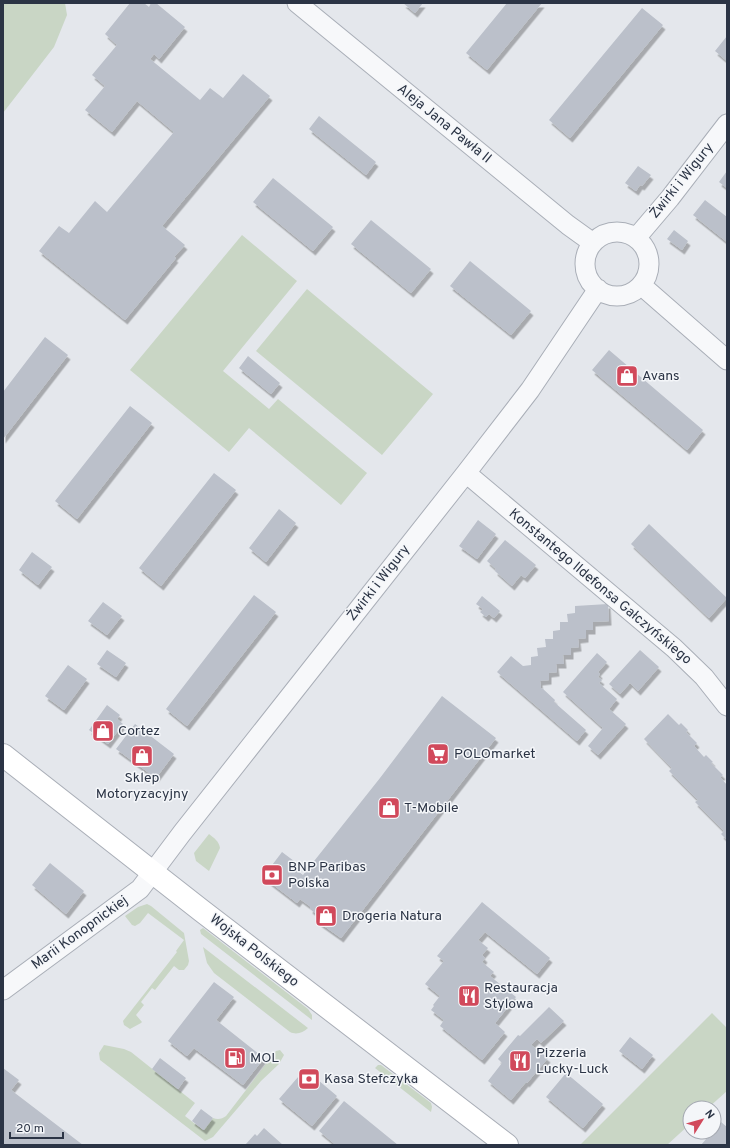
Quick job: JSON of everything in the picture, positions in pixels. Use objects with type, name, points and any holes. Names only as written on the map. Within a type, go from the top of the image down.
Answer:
[{"type":"street","name":"Aleja Jana Pawła II","points":[[297,3],[568,225],[593,243]]},
{"type":"street","name":"Żwirki i Wigury","points":[[636,238],[670,198],[727,124]]},
{"type":"street","points":[[608,233],[627,233],[636,238],[643,245],[648,255],[649,266],[641,285],[635,290],[620,295],[605,293],[598,289],[591,282],[585,262],[587,252],[593,243],[608,233]]},
{"type":"street","points":[[641,285],[727,360]]},
{"type":"street","name":"Żwirki i Wigury","points":[[153,872],[530,390],[598,289]]},
{"type":"street","name":"Konstantego Ildefonsa Gałczyńskiego","points":[[466,473],[674,648],[704,677],[727,706]]},
{"type":"street","name":"Wojska Polskiego","points":[[3,755],[507,1145]]},
{"type":"street","name":"Marii Konopnickiej","points":[[3,990],[140,889],[153,872]]},
{"type":"green space","points":[[3,3],[65,3],[67,15],[54,47],[3,113]]},
{"type":"green space","points":[[242,235],[297,281],[223,371],[269,409],[278,399],[367,473],[341,505],[249,428],[229,452],[130,370]]},
{"type":"green space","points":[[307,289],[433,394],[382,455],[256,351]]},
{"type":"green space","points":[[209,834],[214,838],[220,848],[209,871],[196,861],[194,853]]},
{"type":"green space","points":[[147,904],[184,933],[189,961],[184,970],[179,970],[174,966],[155,990],[152,988],[141,1002],[144,1005],[136,1015],[142,1022],[130,1029],[124,1025],[123,1021],[177,952],[176,951],[184,940],[148,913],[140,923],[135,926],[132,925],[125,916],[138,907]]},
{"type":"green space","points":[[203,928],[308,1009],[312,1015],[312,1020],[201,934],[200,930]]},
{"type":"green space","points":[[203,947],[308,1028],[299,1033],[290,1032],[214,973],[207,963]]},
{"type":"green space","points":[[712,1013],[727,1028],[727,1091],[717,1100],[682,1100],[682,1131],[667,1145],[580,1145]]},
{"type":"green space","points":[[104,1045],[131,1052],[195,1103],[185,1116],[203,1130],[213,1118],[220,1119],[226,1116],[276,1051],[280,1050],[284,1055],[279,1064],[261,1081],[213,1137],[205,1141],[100,1060],[99,1053]]},
{"type":"green space","points":[[378,1065],[381,1065],[431,1103],[431,1112],[375,1068]]},
{"type":"building","points":[[130,3],[144,3],[149,7],[151,3],[156,3],[185,27],[159,59],[154,54],[150,59],[200,100],[210,88],[223,98],[243,74],[270,96],[162,226],[185,245],[125,320],[39,251],[59,226],[69,233],[95,201],[107,212],[174,132],[137,101],[112,132],[85,110],[105,86],[92,75],[117,45],[105,34]]},
{"type":"building","points":[[403,3],[423,3],[415,13]]},
{"type":"building","points":[[507,3],[542,3],[487,70],[466,53]]},
{"type":"building","points":[[642,8],[663,25],[570,138],[549,120]]},
{"type":"building","points":[[727,36],[727,61],[715,51]]},
{"type":"building","points":[[319,116],[376,162],[366,175],[309,129]]},
{"type":"building","points":[[638,166],[651,175],[636,191],[625,183]]},
{"type":"building","points":[[727,171],[727,188],[719,182]]},
{"type":"building","points":[[273,178],[333,227],[313,251],[253,202]]},
{"type":"building","points":[[705,200],[727,217],[727,242],[693,215]]},
{"type":"building","points":[[371,220],[431,269],[411,293],[351,244]]},
{"type":"building","points":[[674,230],[688,241],[682,250],[667,239]]},
{"type":"building","points":[[470,261],[531,311],[511,335],[450,286]]},
{"type":"building","points":[[45,337],[68,355],[3,439],[3,392]]},
{"type":"building","points":[[609,350],[703,430],[687,450],[592,370]]},
{"type":"building","points":[[248,356],[280,383],[271,394],[239,368]]},
{"type":"building","points":[[130,406],[152,423],[77,519],[55,501]]},
{"type":"building","points":[[214,473],[236,490],[161,586],[139,568]]},
{"type":"building","points":[[279,509],[296,523],[266,562],[249,548]]},
{"type":"building","points":[[478,520],[496,534],[477,559],[459,546]]},
{"type":"building","points":[[649,524],[727,598],[709,618],[631,544]]},
{"type":"building","points":[[505,540],[536,565],[525,578],[521,575],[512,586],[495,571],[496,569],[487,561]]},
{"type":"building","points":[[32,552],[52,567],[38,585],[19,570]]},
{"type":"building","points":[[254,595],[276,612],[187,726],[166,709]]},
{"type":"building","points":[[482,596],[500,611],[494,618],[489,614],[486,617],[480,612],[483,609],[476,604]]},
{"type":"building","points":[[103,602],[122,616],[107,635],[88,621]]},
{"type":"building","points":[[608,604],[609,621],[593,622],[593,630],[586,630],[586,638],[578,639],[579,647],[571,648],[571,655],[563,655],[564,664],[556,664],[557,672],[549,673],[549,680],[540,681],[541,689],[542,688],[555,700],[554,702],[586,730],[577,741],[497,672],[511,656],[523,666],[531,665],[531,657],[538,656],[537,648],[546,647],[545,639],[553,639],[553,631],[560,630],[560,622],[568,622],[567,614],[575,613],[575,606]]},
{"type":"building","points":[[107,650],[126,663],[116,677],[97,664]]},
{"type":"building","points":[[640,650],[659,667],[638,691],[630,683],[620,694],[609,684]]},
{"type":"building","points":[[597,653],[607,662],[598,672],[600,674],[598,677],[602,680],[599,683],[617,699],[609,709],[626,724],[598,755],[588,746],[603,728],[563,692]]},
{"type":"building","points":[[68,665],[87,679],[64,710],[45,696]]},
{"type":"building","points":[[442,696],[496,738],[341,938],[317,921],[322,918],[310,909],[311,907],[300,899],[297,903],[263,877],[282,852],[294,861],[291,866],[303,875],[380,778]]},
{"type":"building","points":[[107,705],[120,715],[117,719],[123,724],[108,744],[89,730]]},
{"type":"building","points":[[668,714],[679,725],[681,723],[688,730],[686,732],[697,743],[694,746],[704,757],[706,755],[713,762],[711,763],[723,775],[720,777],[727,785],[727,840],[721,834],[724,831],[695,802],[698,800],[669,771],[672,768],[644,739]]},
{"type":"building","points":[[135,724],[174,754],[156,778],[116,749]]},
{"type":"building","points":[[50,863],[84,891],[66,914],[32,885]]},
{"type":"building","points":[[482,902],[550,958],[537,974],[485,932],[478,940],[488,948],[482,955],[485,958],[482,962],[494,972],[490,976],[516,997],[495,1023],[505,1032],[482,1060],[440,1026],[444,1020],[431,1010],[440,996],[425,984],[444,961],[437,956]]},
{"type":"building","points":[[214,982],[234,997],[216,1020],[264,1058],[243,1085],[194,1048],[187,1056],[168,1041]]},
{"type":"building","points":[[549,1007],[564,1021],[541,1043],[537,1039],[531,1045],[548,1058],[511,1100],[488,1081],[502,1063],[498,1059],[518,1035],[520,1036]]},
{"type":"building","points":[[630,1037],[653,1055],[642,1069],[619,1051]]},
{"type":"building","points":[[160,1058],[186,1078],[178,1089],[152,1069]]},
{"type":"building","points":[[3,1068],[19,1080],[11,1090],[83,1145],[3,1145]]},
{"type":"building","points":[[305,1069],[337,1096],[312,1126],[279,1099]]},
{"type":"building","points":[[566,1073],[603,1104],[583,1128],[546,1097]]},
{"type":"building","points":[[344,1101],[398,1145],[336,1145],[319,1131]]},
{"type":"building","points":[[201,1109],[213,1118],[204,1130],[192,1121]]},
{"type":"building","points":[[722,1123],[727,1127],[727,1145],[701,1145],[705,1140],[722,1140]]},
{"type":"building","points":[[264,1128],[283,1145],[245,1145],[255,1134],[257,1136]]},
{"type":"place","name":"Avans","points":[[627,376]]},
{"type":"place","name":"Cortez","points":[[103,731]]},
{"type":"place","name":"POLOmarket","points":[[438,754]]},
{"type":"place","name":"Sklep Motoryzacyjny","points":[[142,756]]},
{"type":"place","name":"T-Mobile","points":[[389,808]]},
{"type":"place","name":"BNP Paribas Polska","points":[[272,875]]},
{"type":"place","name":"Drogeria Natura","points":[[326,916]]},
{"type":"place","name":"Restauracja Stylowa","points":[[469,996]]},
{"type":"place","name":"MOL","points":[[235,1058]]},
{"type":"place","name":"Pizzeria Lucky-Luck","points":[[520,1061]]},
{"type":"place","name":"Kasa Stefczyka","points":[[309,1079]]}]
